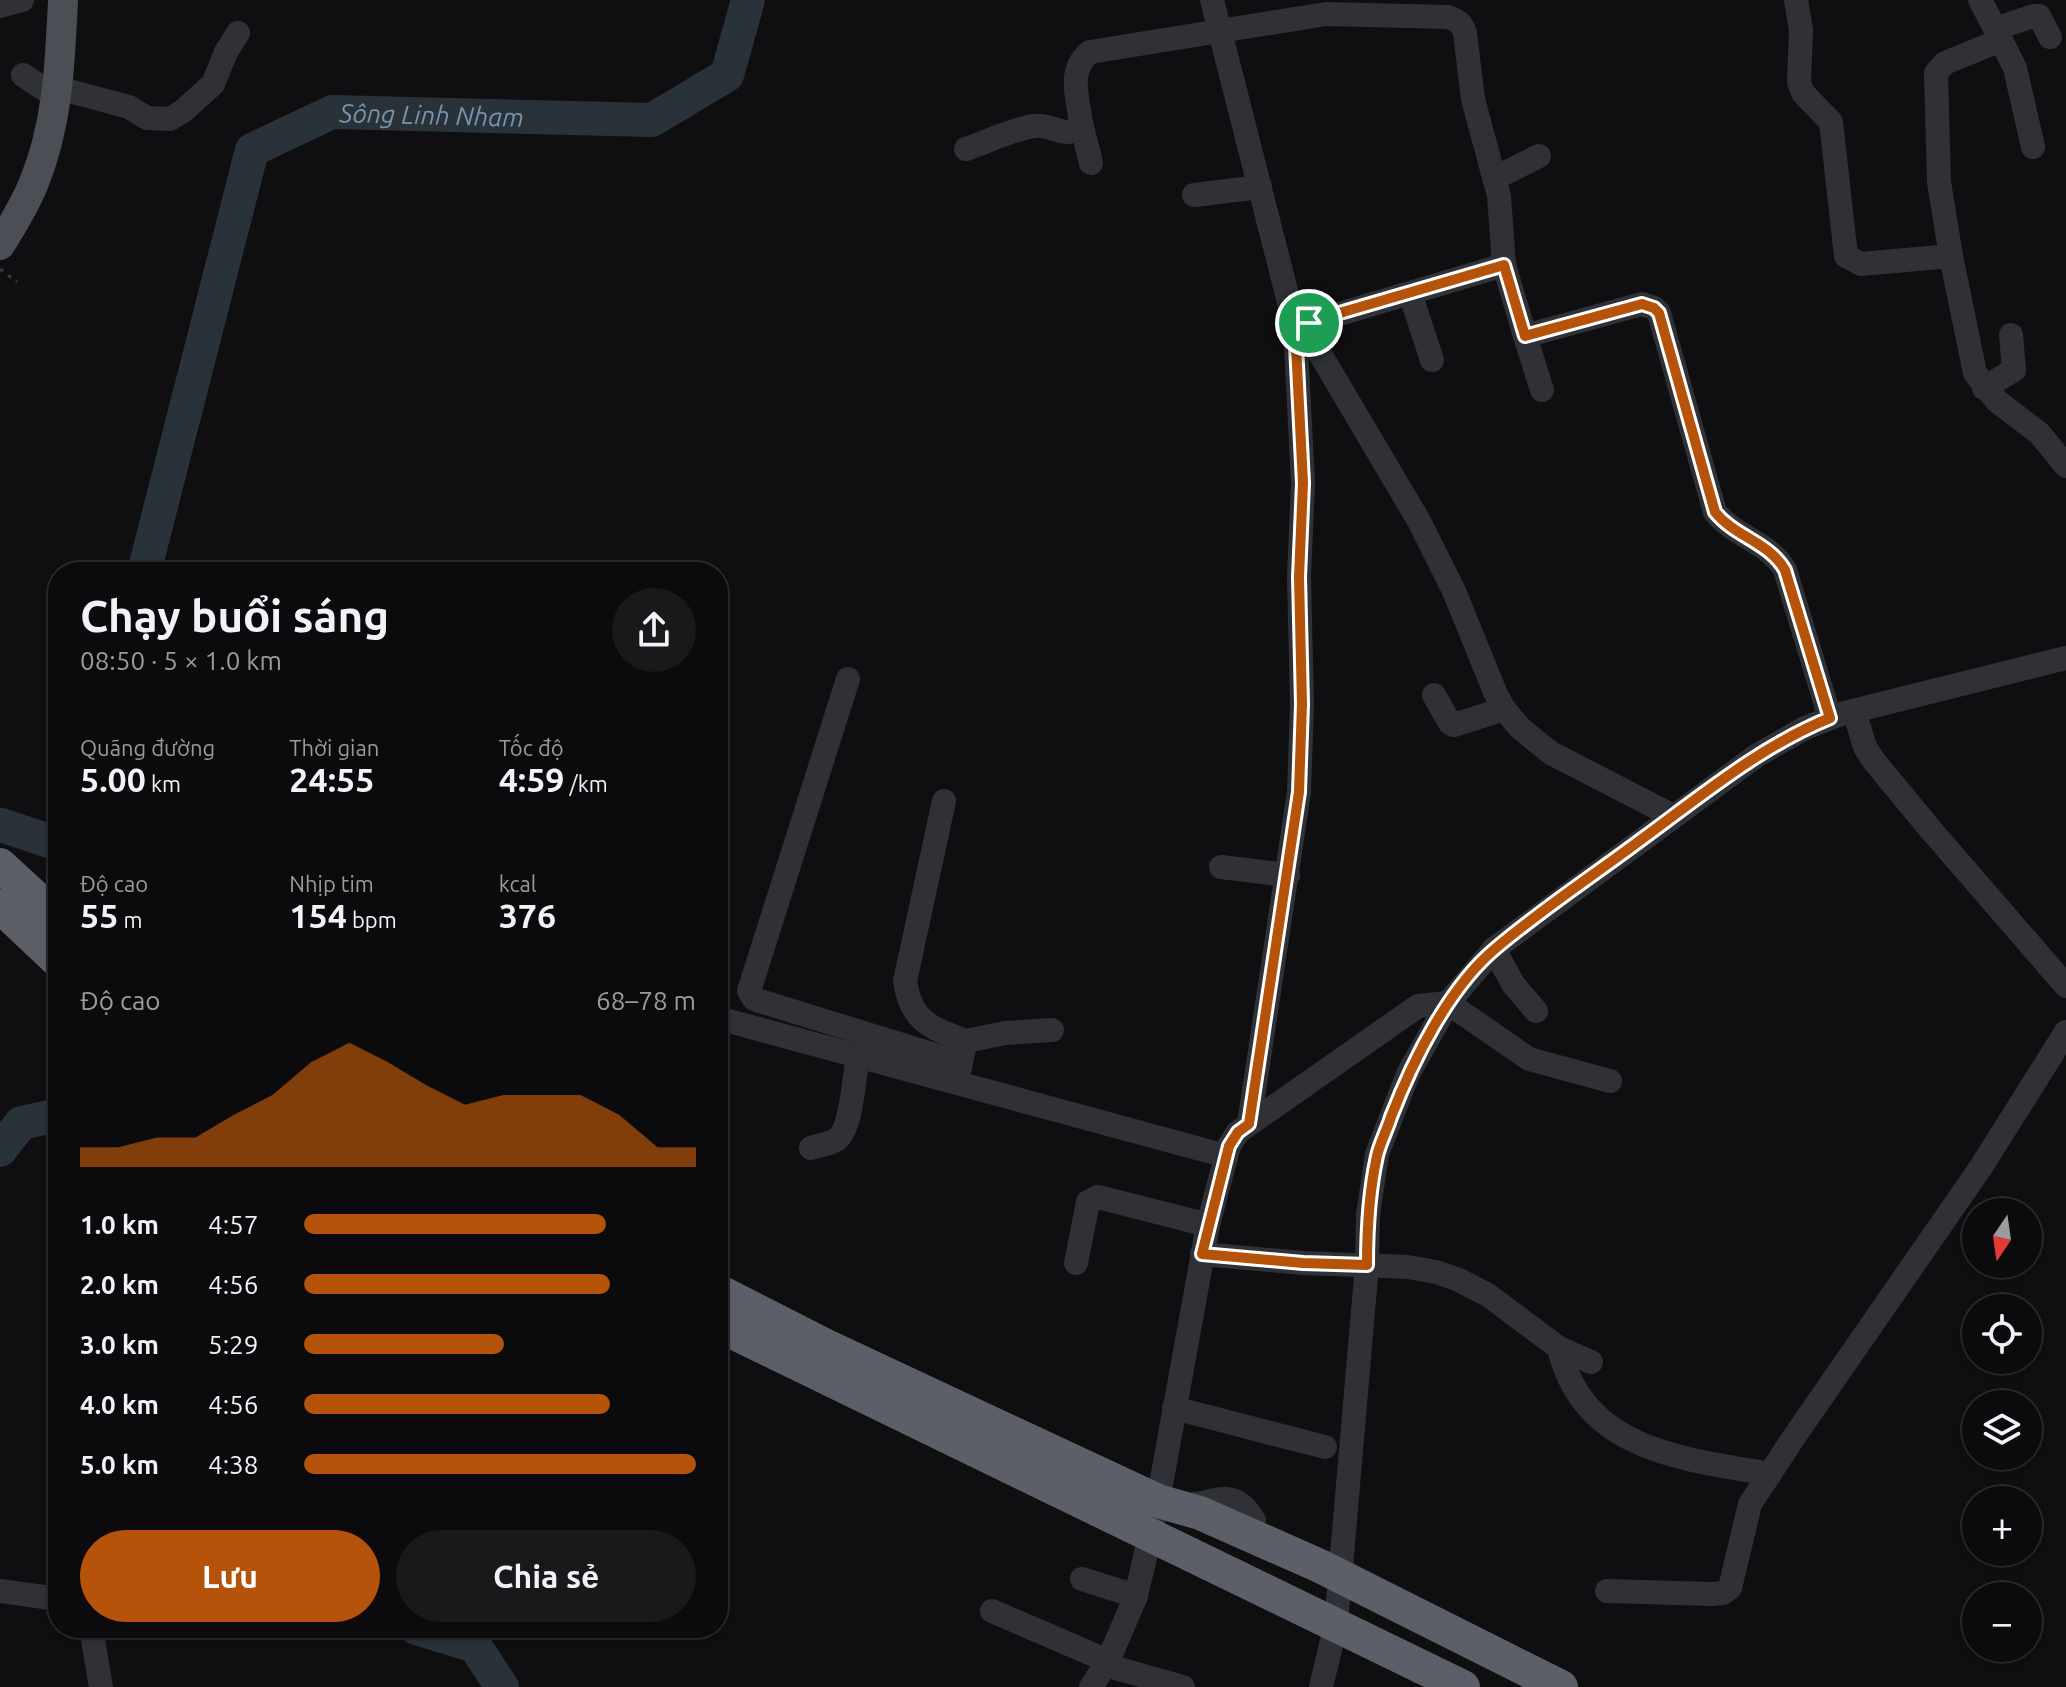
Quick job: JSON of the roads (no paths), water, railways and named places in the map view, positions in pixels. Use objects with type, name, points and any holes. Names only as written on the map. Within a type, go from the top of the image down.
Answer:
[{"type":"highway","points":[[0,865],[48,909]]},
{"type":"highway","points":[[0,906],[48,952]]},
{"type":"highway","points":[[728,1296],[826,1346],[1158,1501],[1200,1513],[1341,1577],[1561,1687]]},
{"type":"highway","points":[[728,1330],[1463,1687]]},
{"type":"main road","points":[[0,245],[33,185],[48,140],[58,93],[63,0]]},
{"type":"street","points":[[0,6],[22,0]]},
{"type":"street","points":[[1212,0],[1260,187],[1302,324],[1419,521],[1454,591],[1504,709],[1520,728],[1551,753],[1673,816]]},
{"type":"street","points":[[1796,0],[1801,30],[1799,82],[1803,93],[1831,122],[1846,256],[1861,264],[1951,256]]},
{"type":"street","points":[[1980,0],[2015,68],[2033,147]]},
{"type":"street","points":[[1091,163],[1081,123],[1075,72],[1090,52],[1221,29],[1342,13],[1448,17],[1456,20],[1463,25],[1465,33],[1473,99],[1495,178],[1504,265],[1542,390]]},
{"type":"street","points":[[2050,37],[2043,20],[2033,16],[1945,63],[1936,73],[1939,182],[1975,373],[1984,388],[2040,434],[2066,466]]},
{"type":"street","points":[[23,75],[58,93],[129,107],[147,118],[170,119],[213,84],[226,52],[238,33]]},
{"type":"street","points":[[966,149],[1031,126],[1067,133],[1076,130],[1081,123]]},
{"type":"street","points":[[1495,178],[1539,156]]},
{"type":"street","points":[[1194,195],[1260,187]]},
{"type":"street","points":[[1302,324],[1504,265]]},
{"type":"street","points":[[1410,293],[1432,360]]},
{"type":"street","points":[[1525,336],[1642,304],[1659,313],[1715,512],[1724,523],[1779,559],[1830,718]]},
{"type":"street","points":[[1249,1124],[1299,792],[1302,726],[1299,591],[1303,483],[1302,324]]},
{"type":"street","points":[[1984,388],[2014,370],[2011,335]]},
{"type":"street","points":[[1321,1687],[1336,1624],[1341,1577],[1367,1265],[1368,1215],[1377,1154],[1408,1074],[1448,1003],[1494,949],[1756,756],[1805,728],[1854,711],[2066,658]]},
{"type":"street","points":[[848,679],[749,991],[754,999],[961,1062],[1226,1156]]},
{"type":"street","points":[[1434,695],[1454,725],[1504,709]]},
{"type":"street","points":[[1854,711],[1865,747],[1874,761],[2066,986]]},
{"type":"street","points":[[944,801],[905,981],[907,999],[921,1020],[932,1028],[961,1062]]},
{"type":"street","points":[[1221,867],[1288,875]]},
{"type":"street","points":[[1494,949],[1513,984],[1536,1011]]},
{"type":"street","points":[[1091,1687],[1106,1663],[1136,1596],[1158,1501],[1208,1225],[1226,1156],[1238,1132],[1418,1006],[1448,1003],[1529,1059],[1610,1081]]},
{"type":"street","points":[[728,1021],[858,1056],[961,1062],[1005,1033],[1052,1030]]},
{"type":"street","points":[[1607,1591],[1723,1593],[1730,1588],[1750,1504],[1981,1167],[2066,1032]]},
{"type":"street","points":[[811,1148],[836,1140],[843,1133],[848,1121],[858,1056]]},
{"type":"street","points":[[1076,1263],[1088,1202],[1092,1198],[1208,1225]]},
{"type":"street","points":[[1202,1254],[1303,1263],[1408,1267],[1436,1272],[1488,1295],[1559,1348],[1591,1362]]},
{"type":"street","points":[[1559,1348],[1563,1366],[1580,1398],[1624,1436],[1666,1455],[1770,1474]]},
{"type":"street","points":[[1174,1408],[1325,1447]]},
{"type":"street","points":[[1158,1501],[1187,1505],[1218,1497],[1236,1500],[1245,1506],[1254,1520]]},
{"type":"street","points":[[1082,1579],[1136,1596]]},
{"type":"street","points":[[0,1591],[48,1598]]},
{"type":"street","points":[[992,1611],[1106,1663],[1183,1687]]},
{"type":"street","points":[[93,1638],[101,1687]]},
{"type":"waterway","name":"Sông Linh Nham","points":[[147,562],[252,150],[332,112],[652,120],[727,75],[748,0]]},
{"type":"waterway","name":"Sông Linh Nham","points":[[1,825],[48,841]]},
{"type":"waterway","name":"Sông Linh Nham","points":[[0,1150],[21,1123],[48,1117]]},
{"type":"waterway","name":"Sông Linh Nham","points":[[449,1638],[475,1646],[502,1687]]}]
